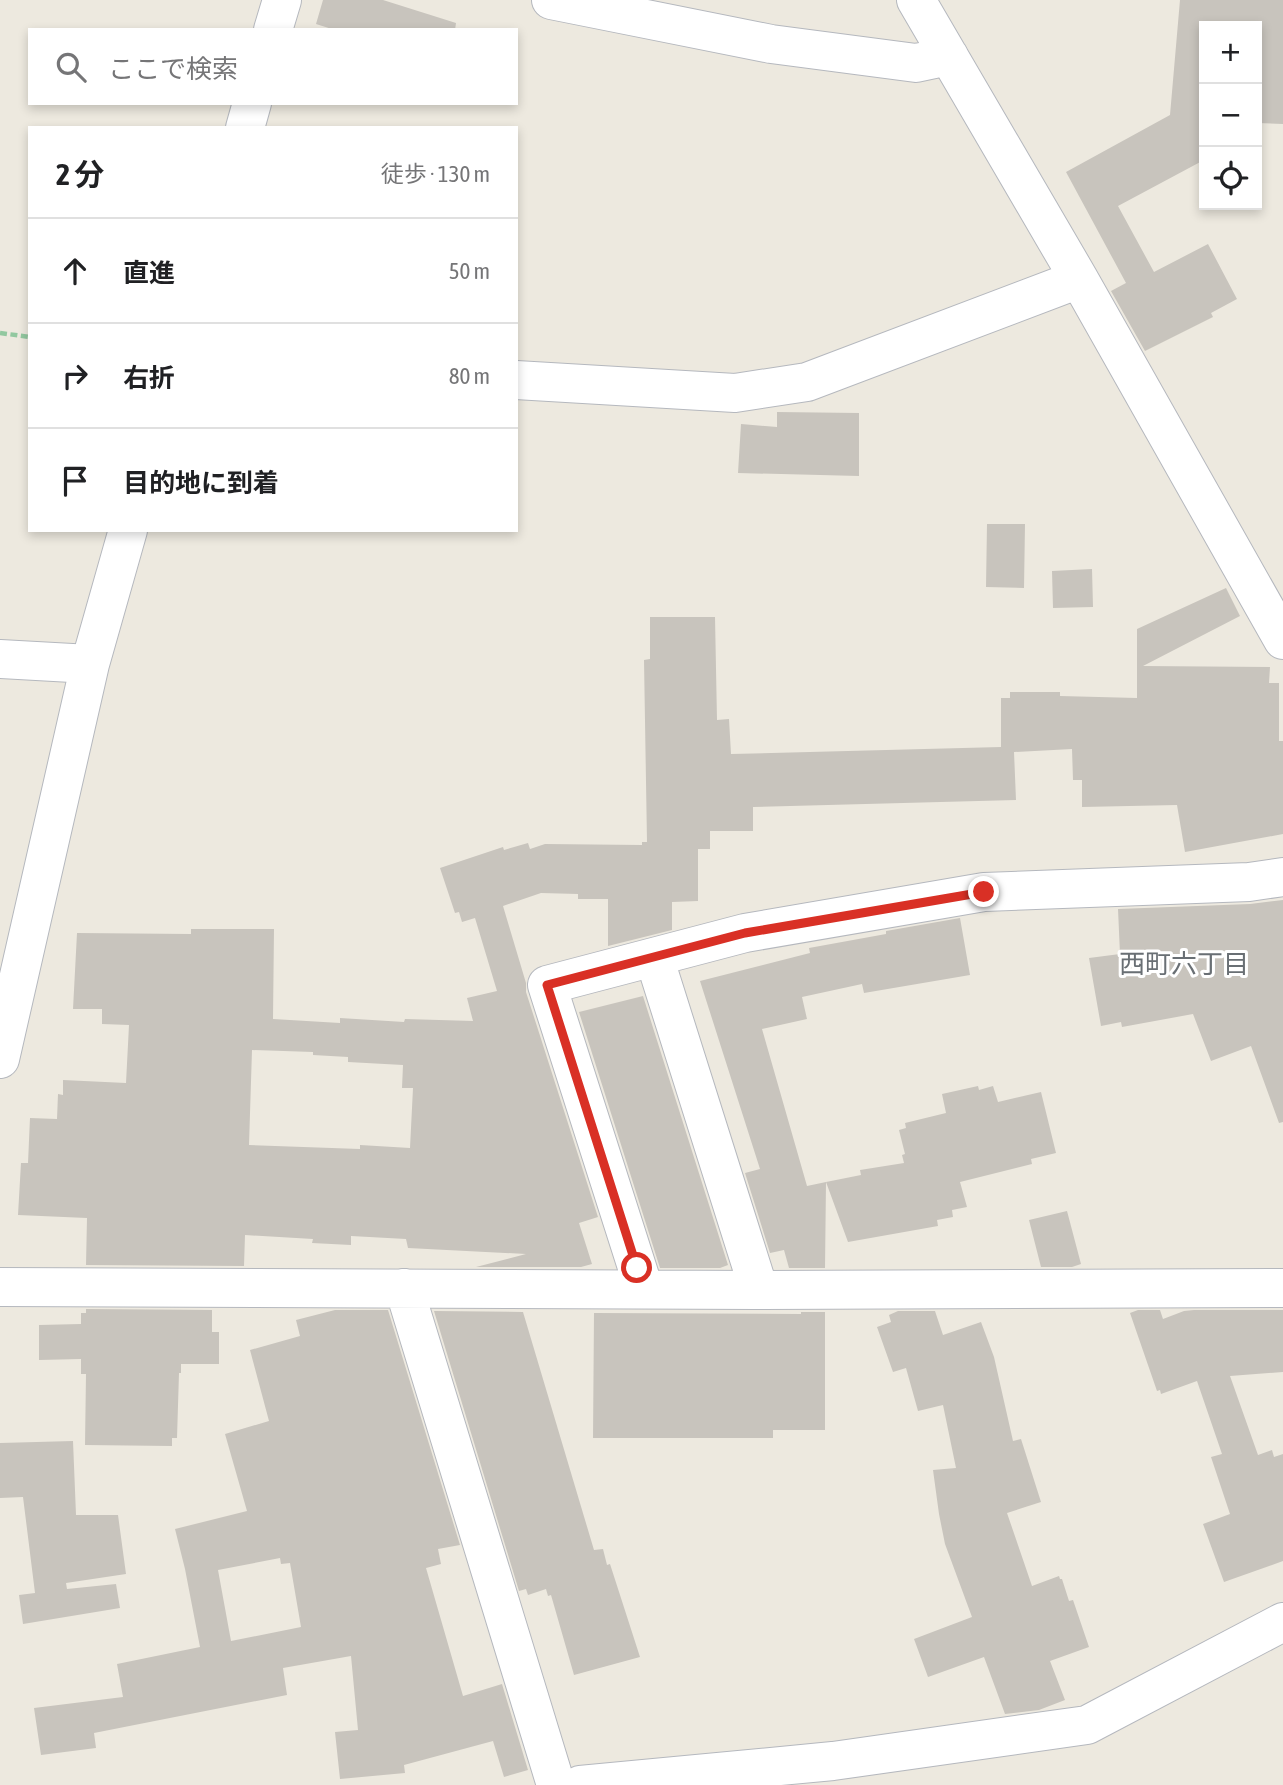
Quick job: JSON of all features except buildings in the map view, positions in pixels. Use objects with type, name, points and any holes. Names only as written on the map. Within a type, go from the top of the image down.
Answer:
[{"type":"street","points":[[274,28],[282,0]]},
{"type":"street","points":[[551,0],[771,44],[916,63],[949,56]]},
{"type":"street","points":[[916,0],[1079,279],[1283,640]]},
{"type":"street","points":[[246,126],[251,105]]},
{"type":"street","points":[[518,380],[735,393],[807,382],[1079,279]]},
{"type":"street","points":[[0,1059],[90,664],[127,532]]},
{"type":"street","points":[[0,659],[90,664]]},
{"type":"street","points":[[644,1289],[547,985],[745,933],[984,892],[1249,882],[1283,877]]},
{"type":"street","points":[[654,957],[759,1290]]},
{"type":"street","points":[[0,1287],[1283,1289]]},
{"type":"street","points":[[404,1288],[556,1785]]},
{"type":"street","points":[[580,1785],[838,1773],[1087,1725],[1283,1622]]},
{"type":"path","points":[[0,333],[28,337]]},
{"type":"district","name":"西町六丁目","points":[[1184,964]]},
{"type":"route","points":[[637,1268],[547,985],[745,933],[984,892]]}]
